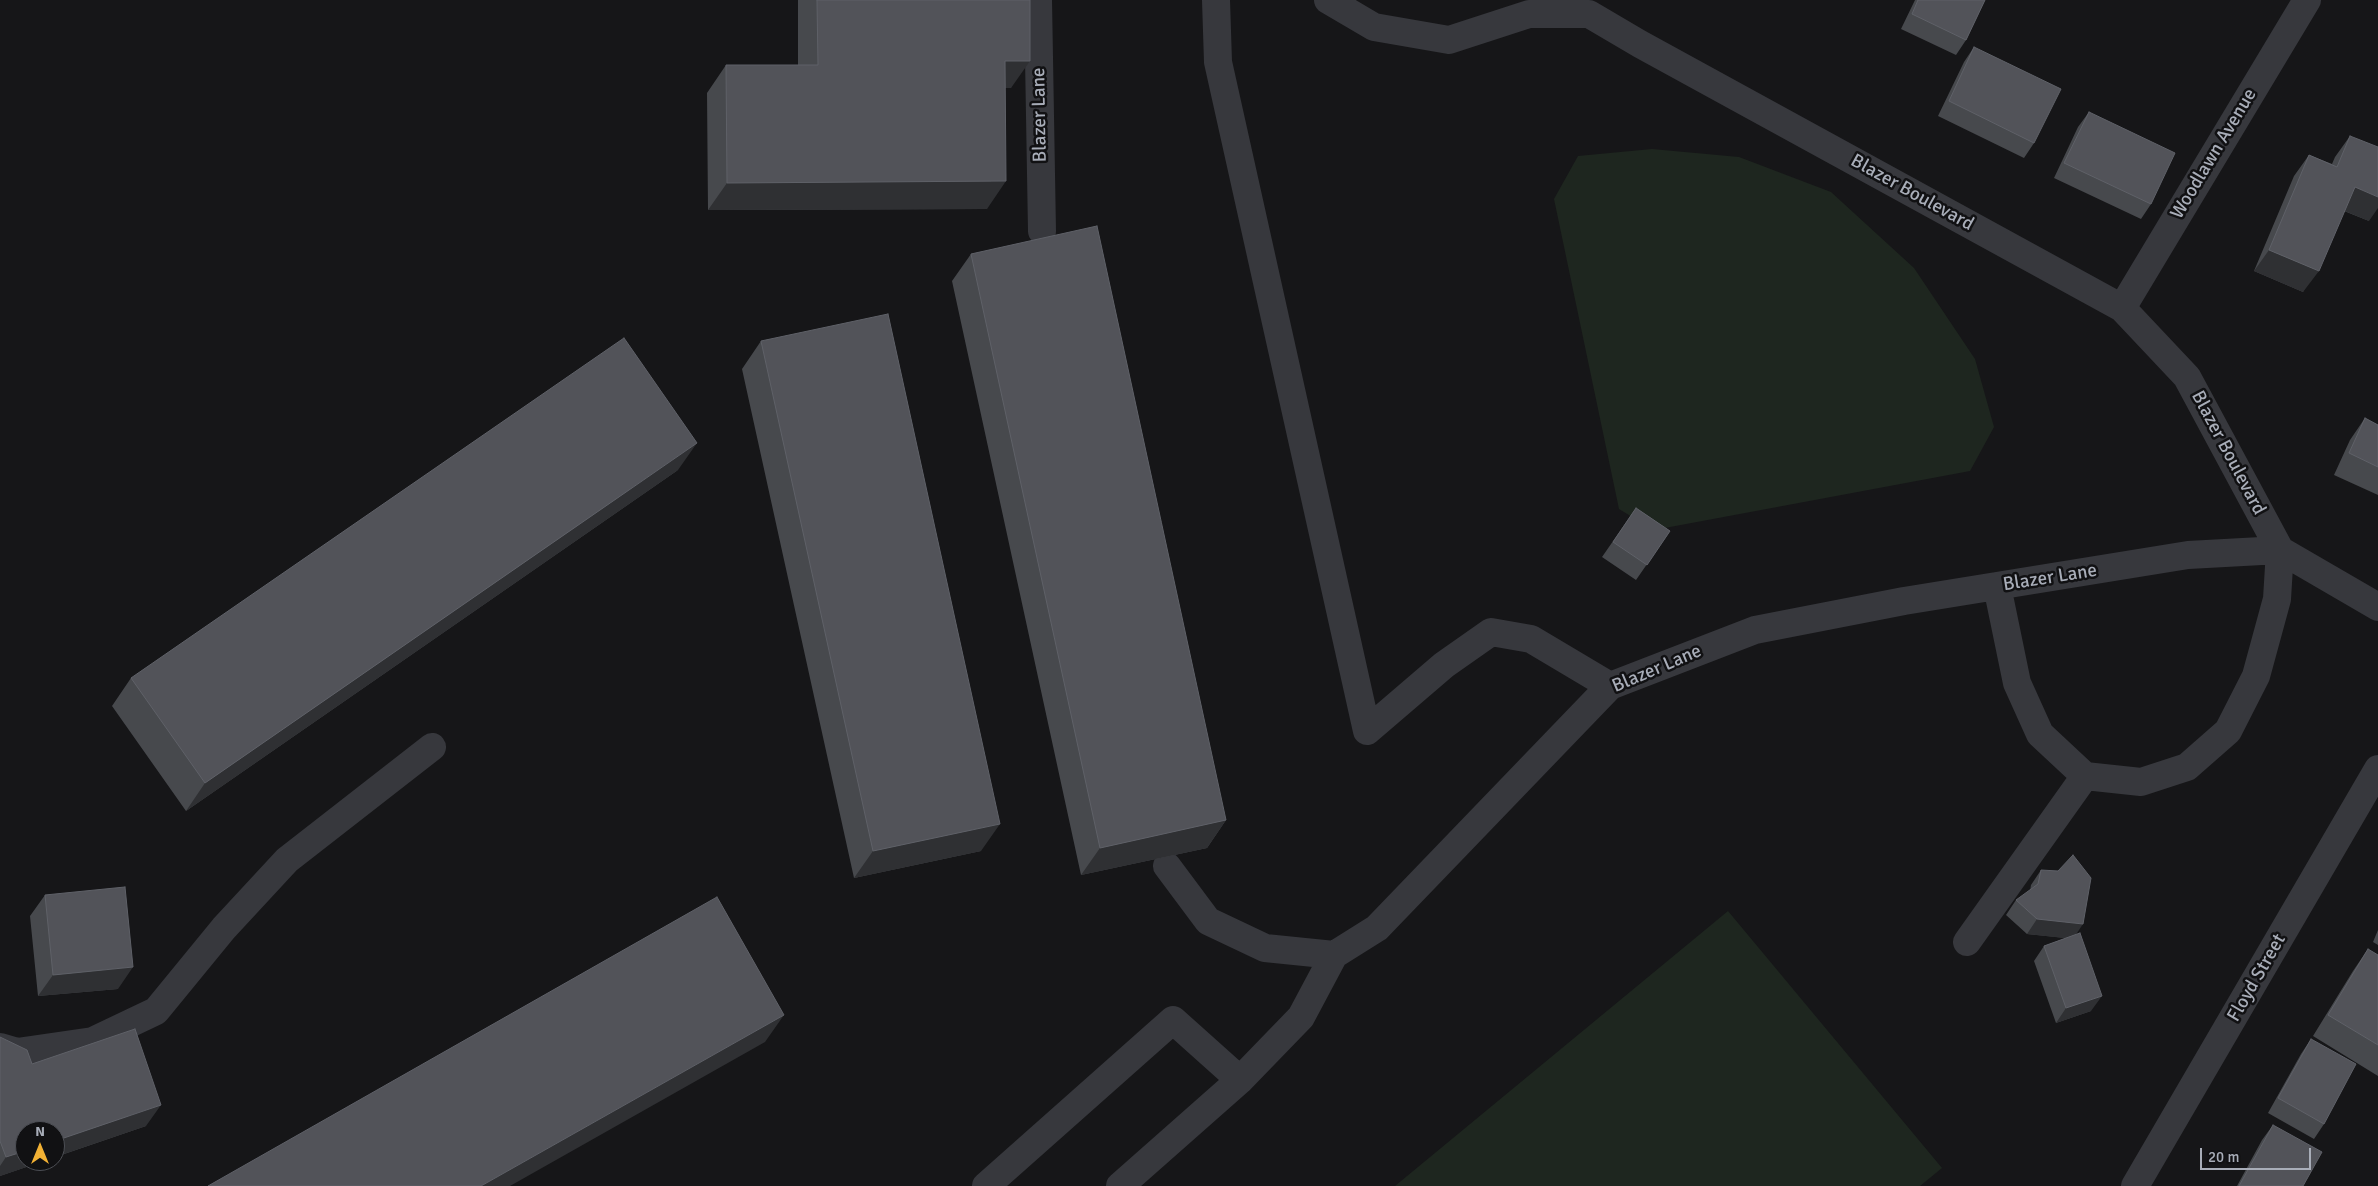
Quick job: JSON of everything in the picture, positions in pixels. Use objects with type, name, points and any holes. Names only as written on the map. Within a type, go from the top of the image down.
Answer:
[{"type":"street","name":"Blazer Lane","points":[[1038,0],[1042,231]]},
{"type":"street","points":[[1216,0],[1218,62],[1367,731],[1444,665],[1491,632],[1531,640],[1610,686]]},
{"type":"street","name":"Blazer Boulevard","points":[[1328,0],[1374,27],[1449,40],[1529,14],[1589,14],[1640,44],[2122,308],[2187,377],[2280,550]]},
{"type":"street","name":"Woodlawn Avenue","points":[[2122,308],[2307,0]]},
{"type":"street","name":"Blazer Lane","points":[[1334,954],[1377,928],[1610,686],[1755,630],[1904,601],[2188,555],[2280,550]]},
{"type":"street","points":[[1997,586],[2017,683],[2040,734],[2086,776],[2141,782],[2187,767],[2228,731],[2256,676],[2277,599],[2280,550],[2378,607]]},
{"type":"street","points":[[0,1047],[16,1052],[93,1041],[156,1011],[224,928],[287,860],[432,747]]},
{"type":"street","name":"Floyd Street","points":[[2135,1186],[2378,769]]},
{"type":"street","points":[[1968,942],[2086,776]]},
{"type":"street","points":[[1120,1186],[1240,1080],[1301,1016],[1334,954],[1265,948],[1208,921],[1167,866]]},
{"type":"street","points":[[986,1186],[1173,1020],[1240,1080]]},
{"type":"shaded area","points":[[1652,149],[1739,157],[1831,192],[1914,268],[1975,359],[1994,427],[1970,471],[1654,530],[1619,509],[1554,199],[1578,156]]},
{"type":"shaded area","points":[[1728,911],[1942,1168],[1920,1186],[1395,1186]]},
{"type":"building","points":[[817,0],[1030,0],[1030,61],[1005,61],[1006,181],[727,183],[726,65],[818,65]]},
{"type":"building","points":[[1918,0],[1985,0],[1966,40],[1912,14]]},
{"type":"building","points":[[1974,47],[2061,89],[2034,143],[1949,101]]},
{"type":"building","points":[[2089,112],[2175,153],[2151,204],[2064,163]]},
{"type":"building","points":[[2350,136],[2378,147],[2378,197],[2355,187],[2319,271],[2269,250],[2309,155],[2337,167]]},
{"type":"building","points":[[1097,226],[1226,820],[1100,848],[971,254]]},
{"type":"building","points":[[888,314],[1000,824],[873,851],[761,341]]},
{"type":"building","points":[[624,338],[697,443],[205,783],[131,678]]},
{"type":"building","points":[[2365,418],[2378,425],[2378,467],[2349,453]]},
{"type":"building","points":[[1636,508],[1670,531],[1647,565],[1613,542]]},
{"type":"building","points":[[2073,855],[2091,878],[2083,924],[2037,919],[2016,900],[2038,884],[2041,870],[2058,871]]},
{"type":"building","points":[[125,887],[133,967],[53,975],[45,895]]},
{"type":"building","points":[[717,897],[784,1015],[481,1186],[208,1186]]},
{"type":"building","points":[[2080,933],[2102,996],[2066,1008],[2044,946]]},
{"type":"building","points":[[2368,949],[2378,955],[2378,1045],[2328,1015]]},
{"type":"building","points":[[135,1029],[161,1105],[65,1138],[65,1121],[15,1121],[15,1154],[6,1157],[0,1141],[0,1037],[27,1050],[32,1064]]},
{"type":"building","points":[[2311,1039],[2356,1064],[2324,1124],[2278,1098]]},
{"type":"building","points":[[2273,1125],[2322,1152],[2303,1186],[2239,1186]]}]
